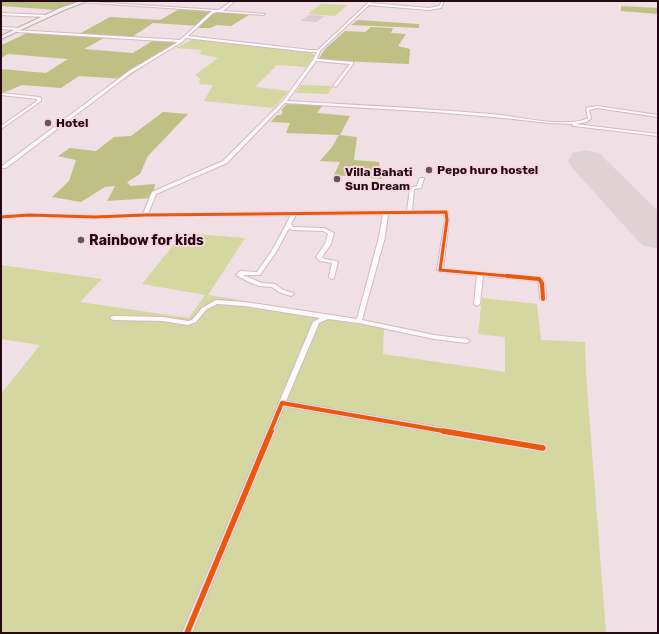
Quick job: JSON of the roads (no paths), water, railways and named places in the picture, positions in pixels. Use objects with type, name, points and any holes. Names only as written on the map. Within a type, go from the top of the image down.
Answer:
[{"type":"main road","points":[[1,38],[46,16],[84,1]]},
{"type":"street","points":[[65,1],[222,10],[264,14]]},
{"type":"street","points":[[2,168],[124,77],[181,41],[212,12],[222,10],[234,1]]},
{"type":"street","points":[[145,215],[154,193],[225,162],[284,102],[315,60],[318,53],[371,1]]},
{"type":"street","points":[[368,4],[429,9],[440,7],[443,1]]},
{"type":"street","points":[[1,14],[46,16]]},
{"type":"street","points":[[1,28],[181,41]]},
{"type":"street","points":[[186,37],[318,53]]},
{"type":"street","points":[[315,60],[352,63],[335,86]]},
{"type":"street","points":[[1,94],[39,98],[39,101],[1,128]]},
{"type":"street","points":[[284,102],[460,112],[658,135]]},
{"type":"street","points":[[559,124],[587,121],[590,118],[587,109],[597,107],[658,116]]},
{"type":"street","points":[[408,213],[412,188],[419,187],[422,179]]},
{"type":"street","points":[[1,217],[29,215],[95,217],[145,215],[446,212],[447,220],[439,269],[442,271],[539,279],[542,283],[543,299]]},
{"type":"street","points":[[291,294],[281,291],[272,285],[261,285],[239,275],[241,273],[258,274],[272,256],[295,213]]},
{"type":"street","points":[[359,321],[382,237],[386,213]]},
{"type":"street","points":[[288,224],[292,228],[324,230],[331,233],[328,244],[319,257],[322,260],[335,262],[332,277]]},
{"type":"street","points":[[477,304],[480,274]]},
{"type":"street","points":[[113,318],[163,319],[188,322],[194,321],[204,309],[216,302],[245,304],[359,321],[434,337],[467,341]]},
{"type":"street","points":[[187,633],[316,322],[327,317]]},
{"type":"street","points":[[282,403],[543,448]]},
{"type":"place","name":"Hotel","points":[[48,123]]},
{"type":"place","name":"Pepo huro hostel","points":[[429,170]]},
{"type":"place","name":"Villa Bahati Sun Dream","points":[[337,179]]},
{"type":"place","name":"Rainbow for kids","points":[[81,240]]}]
